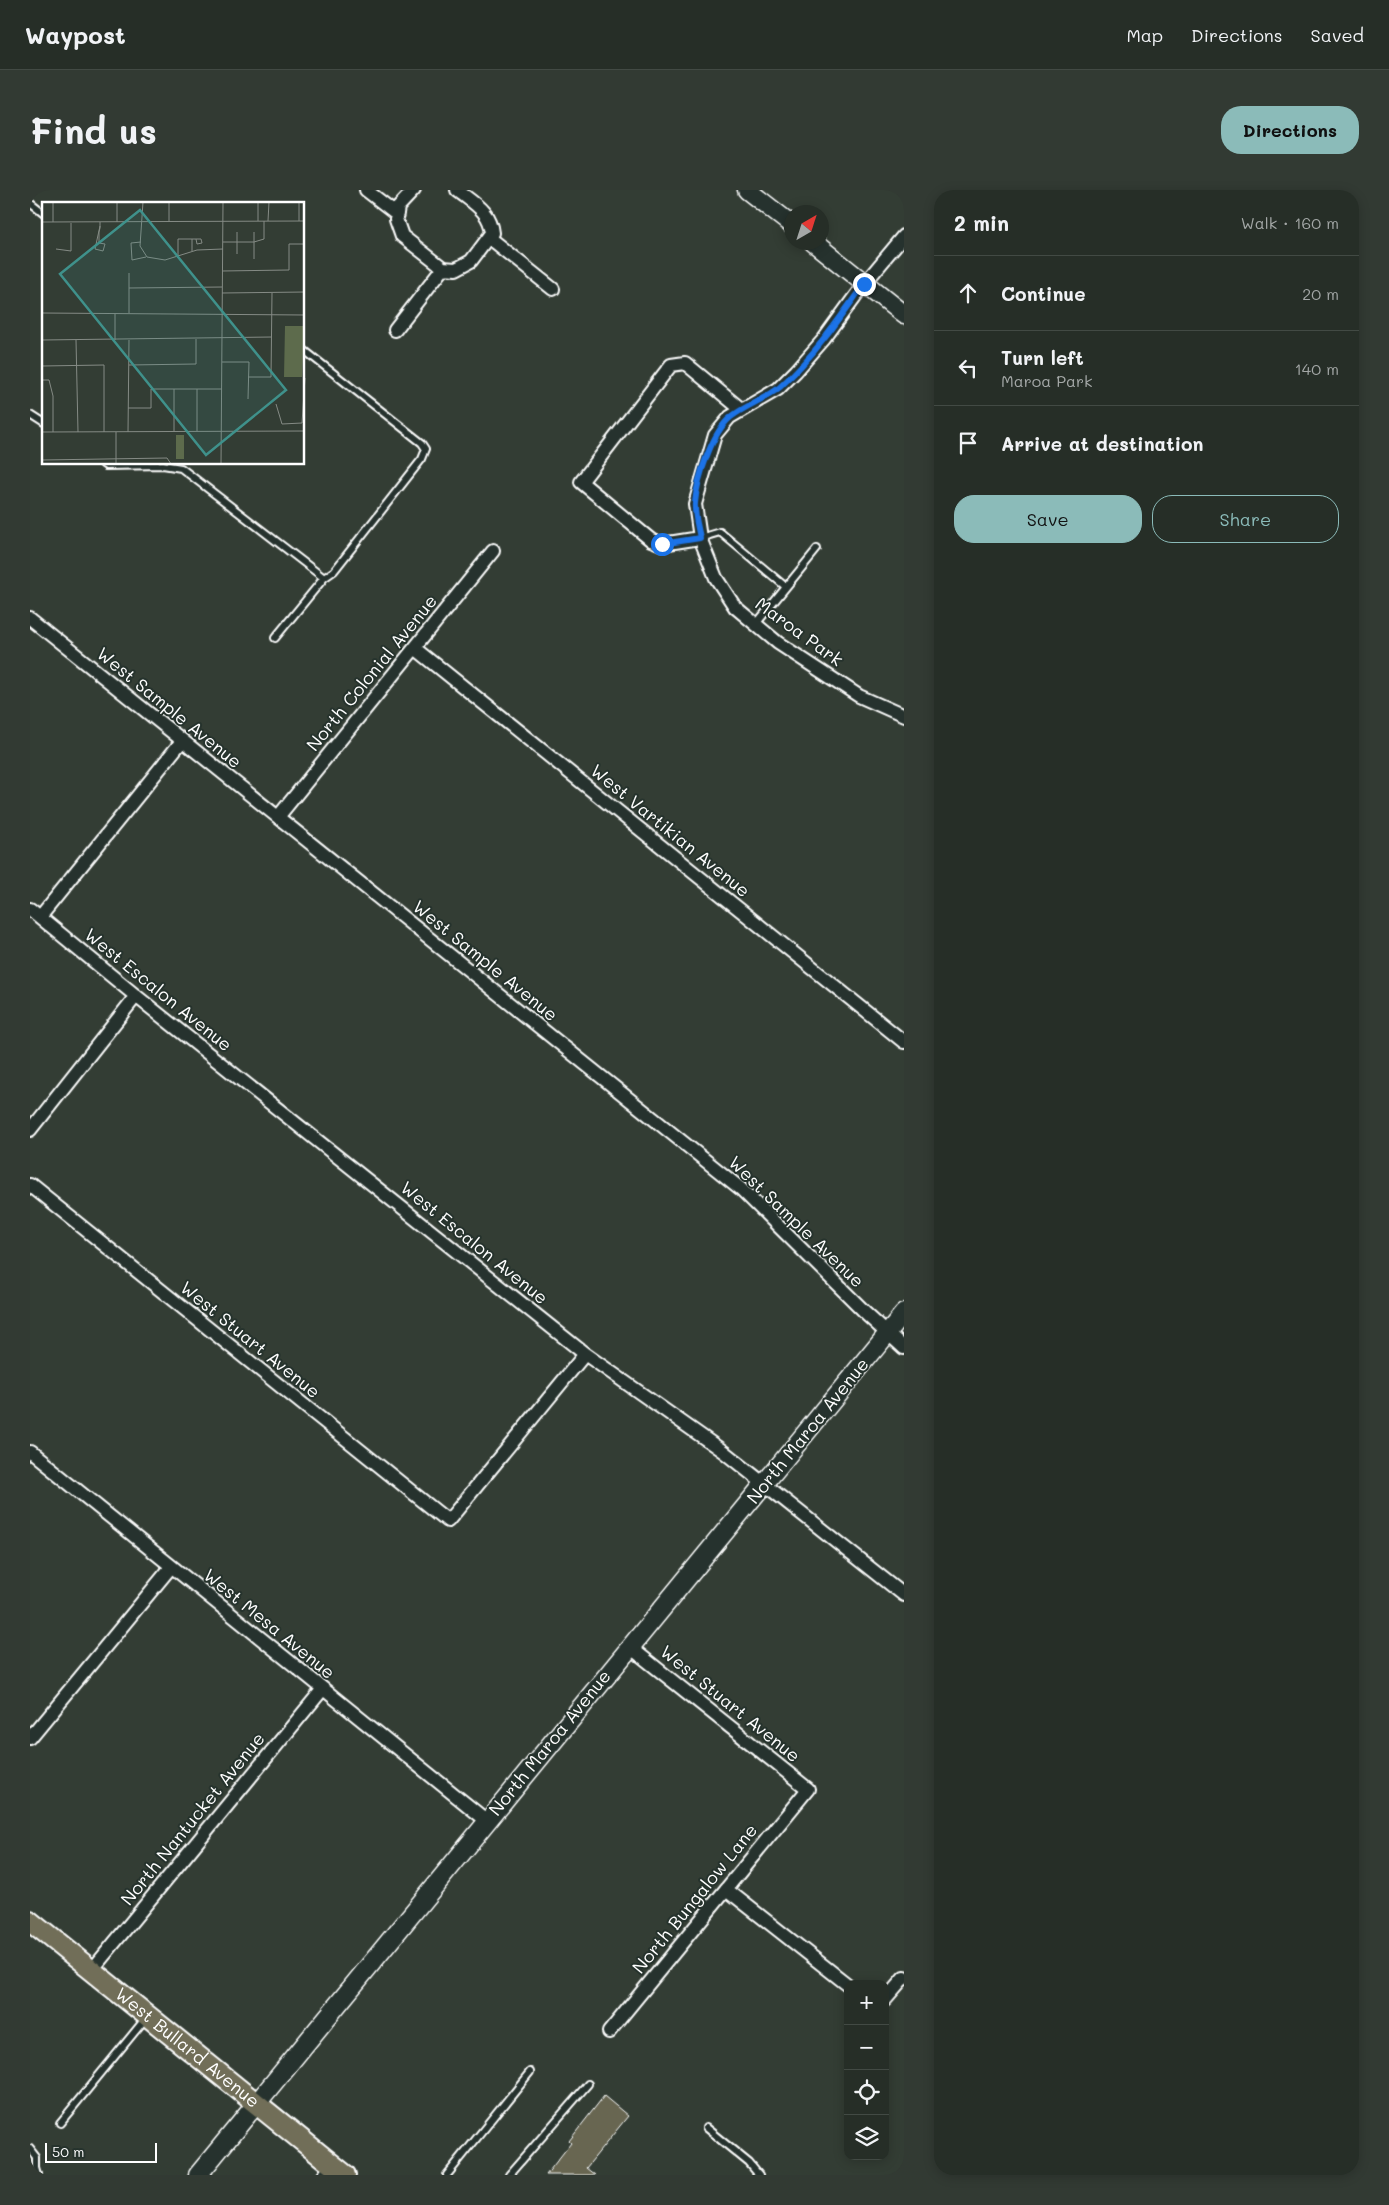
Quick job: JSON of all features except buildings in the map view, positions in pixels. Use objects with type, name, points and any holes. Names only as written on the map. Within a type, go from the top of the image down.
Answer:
[{"type":"main road","points":[[747,190],[784,219]]},
{"type":"main road","points":[[823,250],[904,315]]},
{"type":"main road","name":"North Maroa Avenue","points":[[198,2175],[630,1647],[766,1484],[904,1313]]},
{"type":"main road","name":"West Bullard Avenue","points":[[30,1920],[257,2103],[332,2171]]},
{"type":"street","points":[[366,190],[397,214]]},
{"type":"street","points":[[414,190],[398,207],[396,219],[402,236],[443,268],[456,269],[471,261],[492,233],[491,222],[484,211],[457,190]]},
{"type":"street","name":"Maroa Park","points":[[904,236],[864,284],[824,339],[796,371],[778,389],[730,417],[715,435],[704,466],[695,504],[700,538],[716,578],[736,607],[778,643],[859,696],[904,716]]},
{"type":"street","points":[[489,238],[553,289]]},
{"type":"street","points":[[395,330],[443,268]]},
{"type":"street","points":[[700,538],[662,544],[651,540],[581,482],[671,366],[684,363],[742,410]]},
{"type":"street","name":"North Colonial Avenue","points":[[278,817],[493,551]]},
{"type":"street","name":"West Sample Avenue","points":[[30,618],[741,1189],[904,1348]]},
{"type":"street","name":"West Vartikian Avenue","points":[[415,648],[904,1042]]},
{"type":"street","points":[[35,913],[182,741]]},
{"type":"street","name":"West Escalon Avenue","points":[[35,913],[136,996],[586,1354],[724,1452],[904,1595]]},
{"type":"street","points":[[30,1130],[136,996]]},
{"type":"street","name":"West Stuart Avenue","points":[[30,1185],[448,1521],[586,1354]]},
{"type":"street","name":"West Mesa Avenue","points":[[30,1452],[322,1690],[487,1821]]},
{"type":"street","points":[[30,1738],[171,1567]]},
{"type":"street","name":"West Stuart Avenue","points":[[630,1647],[808,1789]]},
{"type":"street","name":"North Nantucket Avenue","points":[[92,1970],[322,1690]]},
{"type":"street","name":"North Bungalow Lane","points":[[609,2032],[808,1789]]},
{"type":"street","points":[[726,1889],[844,1982]]},
{"type":"street","points":[[889,1995],[904,1978]]},
{"type":"lane","points":[[30,204],[42,213]]},
{"type":"lane","points":[[275,638],[324,578],[334,571],[422,459],[426,449],[422,443],[305,351]]},
{"type":"lane","points":[[30,415],[42,423]]},
{"type":"lane","points":[[104,465],[163,465],[181,468],[324,578]]},
{"type":"lane","points":[[700,538],[720,532],[786,586]]},
{"type":"lane","points":[[756,624],[817,549]]},
{"type":"lane","points":[[60,2123],[148,2015]]},
{"type":"lane","points":[[447,2175],[530,2072]]},
{"type":"lane","points":[[509,2175],[588,2084]]},
{"type":"lane","points":[[706,2128],[749,2163],[759,2175]]},
{"type":"lane","points":[[30,2149],[37,2158],[39,2175]]},
{"type":"route","points":[[662,544],[700,538],[695,504],[704,466],[715,435],[730,417],[754,401],[778,389],[796,371],[824,339],[864,284]]}]
